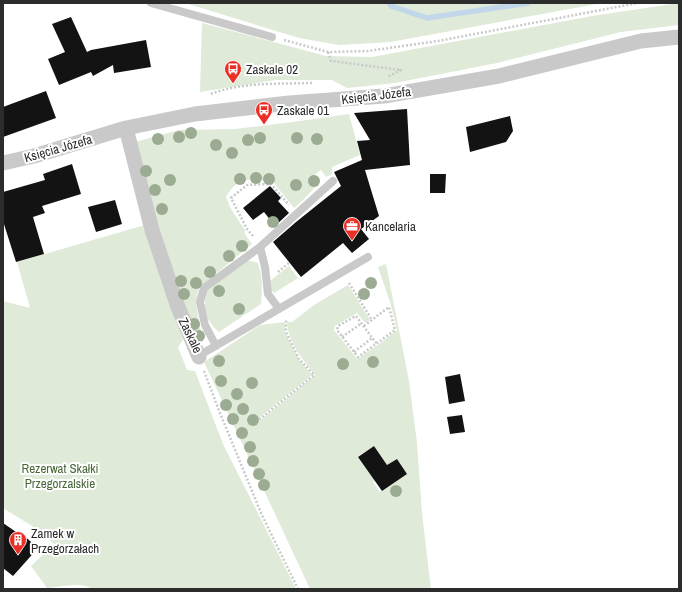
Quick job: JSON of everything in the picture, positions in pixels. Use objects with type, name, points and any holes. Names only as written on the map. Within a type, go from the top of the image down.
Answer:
[{"type":"street","name":"Księcia Józefa","points":[[3,163],[34,156],[126,128],[196,114],[289,103],[384,96],[499,76],[641,41],[679,37]]},
{"type":"street","name":"Zaskale","points":[[126,128],[152,230],[178,307],[199,357]]},
{"type":"lane","points":[[151,3],[272,37]]},
{"type":"lane","points":[[216,346],[205,325],[200,302],[204,288],[260,246],[333,181]]},
{"type":"lane","points":[[260,246],[265,267],[268,294],[279,309]]},
{"type":"lane","name":"Zaskale","points":[[199,357],[205,352],[368,257]]},
{"type":"path","points":[[272,37],[328,52],[368,51],[438,41],[638,3]]},
{"type":"path","points":[[328,52],[331,61],[401,70],[381,81]]},
{"type":"path","points":[[260,246],[247,229],[231,198],[247,185],[271,184],[297,214]]},
{"type":"path","points":[[284,267],[290,262]]},
{"type":"path","points":[[351,286],[372,320]]},
{"type":"path","points":[[364,326],[389,307],[394,330],[358,357],[337,330],[338,326],[356,316],[376,343]]},
{"type":"path","points":[[256,422],[314,375],[300,359],[286,332],[286,320],[279,309]]},
{"type":"path","points":[[342,337],[362,323]]},
{"type":"path","points":[[354,352],[372,338]]},
{"type":"path","points":[[199,357],[261,513],[298,589]]},
{"type":"green space","points":[[185,3],[602,3],[391,42],[339,45],[299,38]]},
{"type":"green space","points":[[679,3],[679,25],[621,32],[497,63],[395,83],[347,88],[332,80],[276,80],[200,92],[202,23],[326,56],[372,57],[592,16]]},
{"type":"green space","points":[[349,114],[360,155],[332,167],[332,174],[326,177],[321,170],[313,176],[319,183],[294,208],[273,182],[252,179],[246,180],[235,185],[230,190],[226,197],[231,209],[245,230],[245,234],[252,244],[200,287],[196,300],[201,342],[197,342],[147,192],[135,142],[179,130],[235,129]]},
{"type":"green space","name":"Rezerwat Skałki Przegorzalskie","points":[[145,225],[183,340],[178,347],[187,370],[195,371],[223,444],[296,589],[92,589],[83,585],[47,588],[31,566],[54,544],[32,526],[3,508],[3,301],[30,308],[17,262]]},
{"type":"green space","points":[[247,260],[258,263],[260,268],[262,289],[261,304],[219,332],[210,322],[206,313],[205,299],[207,291]]},
{"type":"green space","points":[[386,264],[409,381],[417,443],[422,513],[431,589],[310,589],[204,362],[260,325],[285,322],[285,332],[299,360],[312,375],[255,421],[257,423],[315,375],[293,344],[287,322],[292,322],[314,305],[348,285],[370,320],[365,323],[357,313],[335,326],[334,330],[357,359],[397,330],[391,305],[378,267]],"holes":[[[374,446],[387,465],[397,459],[407,474],[380,492],[373,482],[375,480],[358,456]]]},
{"type":"green space","points":[[289,266],[298,278],[274,293],[271,290],[270,281]]},
{"type":"building","points":[[71,17],[87,52],[146,40],[151,67],[114,73],[113,65],[93,76],[91,72],[59,85],[48,59],[65,52],[52,24]]},
{"type":"building","points":[[46,91],[56,118],[3,137],[3,107]]},
{"type":"building","points":[[407,109],[410,165],[365,170],[379,216],[361,229],[369,239],[352,253],[343,243],[301,277],[273,242],[341,186],[334,172],[362,160],[357,141],[370,140],[354,113]]},
{"type":"building","points":[[510,116],[513,131],[506,142],[470,152],[466,127]]},
{"type":"building","points":[[72,164],[81,194],[42,206],[45,213],[33,217],[44,254],[16,262],[3,221],[3,192],[45,180],[43,174]]},
{"type":"building","points":[[430,174],[446,174],[445,193],[430,193]]},
{"type":"building","points":[[270,186],[281,198],[278,201],[289,213],[275,226],[264,212],[253,220],[243,208]]},
{"type":"building","points":[[115,200],[122,224],[96,232],[88,207]]},
{"type":"building","points":[[460,374],[465,401],[449,404],[445,377]]},
{"type":"building","points":[[462,415],[465,432],[450,434],[447,417]]},
{"type":"building","points":[[374,446],[387,465],[397,459],[407,474],[382,491],[358,457]]},
{"type":"building","name":"Zamek w Przegorzałach","points":[[3,523],[19,534],[21,533],[38,548],[13,576],[3,568]]},
{"type":"waterway","points":[[389,3],[391,6],[427,18],[528,3]]},
{"type":"place","name":"Zaskale 02","points":[[233,84]]},
{"type":"place","name":"Zaskale 01","points":[[264,125]]},
{"type":"place","name":"Kancelaria","points":[[352,241]]},
{"type":"place","name":"Zamek w Przegorzałach","points":[[18,555]]}]
